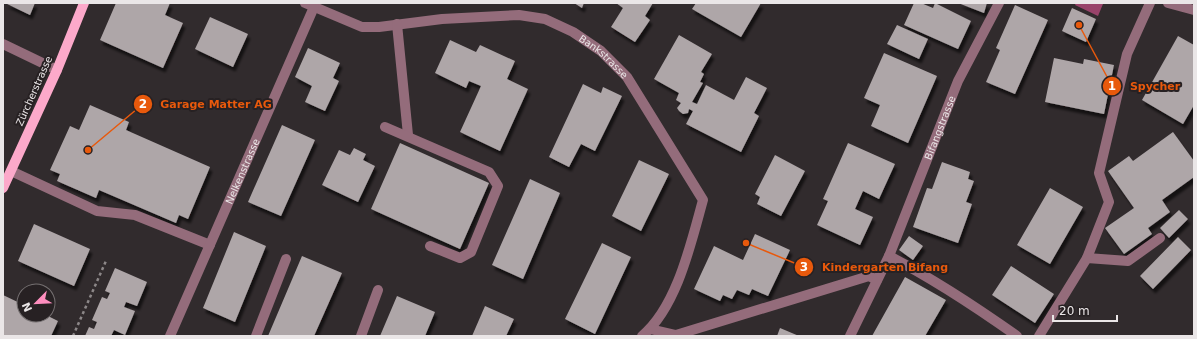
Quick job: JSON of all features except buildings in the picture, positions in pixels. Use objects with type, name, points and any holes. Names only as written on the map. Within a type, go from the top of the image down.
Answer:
[{"type":"main road","name":"Zürcherstrasse","points":[[3,188],[57,70],[84,3]]},
{"type":"street","name":"Bifangstrasse","points":[[850,336],[889,256],[958,81],[999,3]]},
{"type":"street","points":[[1039,336],[1087,258],[1109,202],[1099,173],[1127,54],[1150,3]]},
{"type":"street","points":[[1168,3],[1194,10]]},
{"type":"street","name":"Bankstrasse","points":[[309,5],[362,27],[442,19],[519,15],[545,19],[573,32],[601,51],[627,77],[703,200],[683,268],[663,312],[650,329]]},
{"type":"street","name":"Nelkenstrasse","points":[[170,336],[210,245],[309,5]]},
{"type":"street","points":[[396,24],[408,135]]},
{"type":"street","points":[[3,44],[57,70]]},
{"type":"street","points":[[385,127],[408,135],[489,172],[498,186],[471,252],[460,258],[430,246]]},
{"type":"street","points":[[11,172],[97,211],[135,215],[210,245]]},
{"type":"street","points":[[1087,258],[1128,261],[1160,238]]},
{"type":"street","points":[[889,256],[952,292],[1017,336]]},
{"type":"street","points":[[256,336],[286,259]]},
{"type":"street","points":[[642,336],[650,329],[676,335],[868,276],[877,280]]},
{"type":"street","points":[[361,336],[378,290]]},
{"type":"path","points":[[73,336],[106,260]]},
{"type":"shaded area","points":[[1076,3],[1103,4],[1098,16],[1075,5]]},
{"type":"place","name":"Spycher","points":[[1079,25]]},
{"type":"place","name":"Garage Matter AG","points":[[88,150]]},
{"type":"place","name":"Kindergarten Bifang","points":[[746,243]]}]
